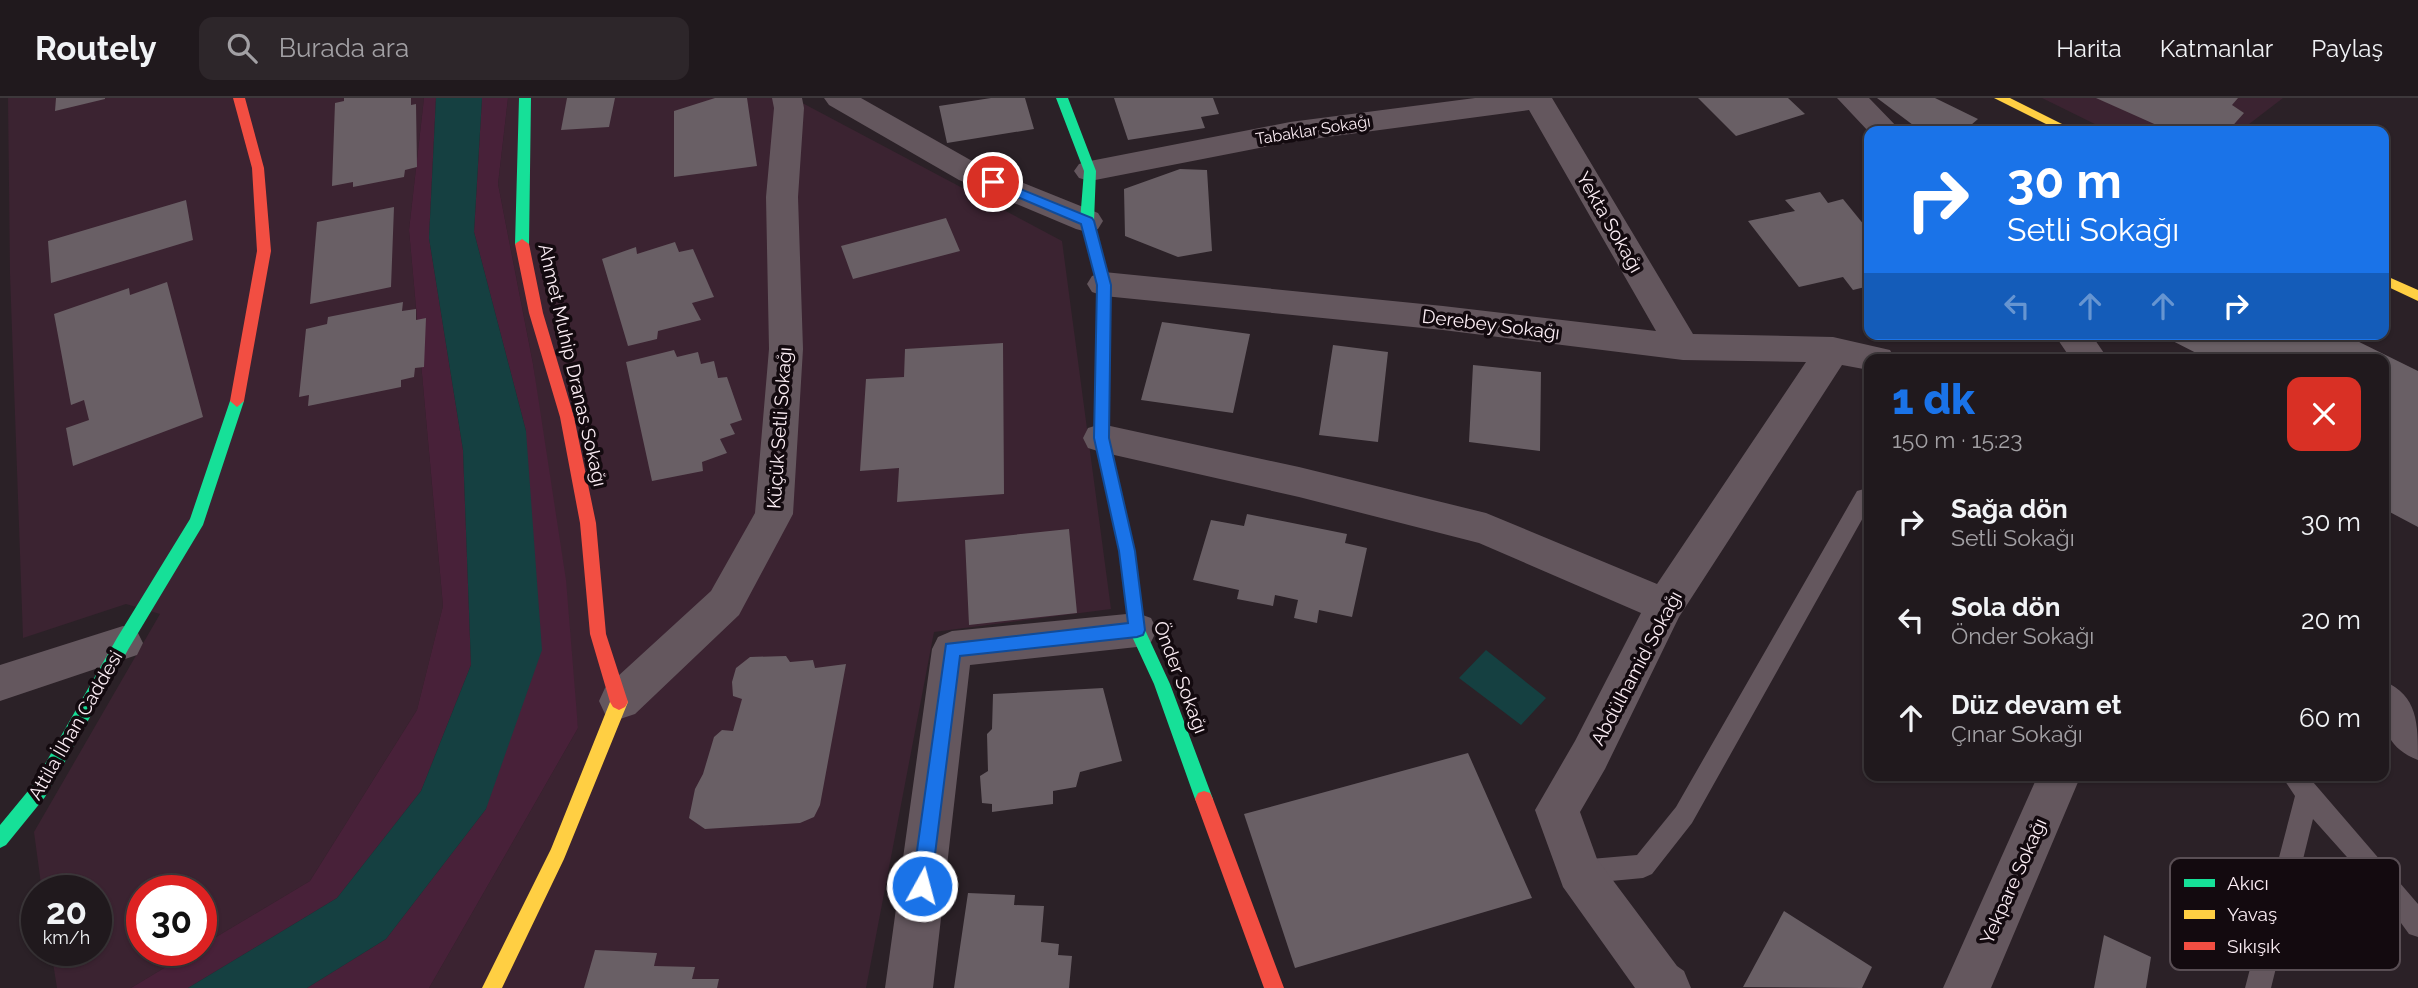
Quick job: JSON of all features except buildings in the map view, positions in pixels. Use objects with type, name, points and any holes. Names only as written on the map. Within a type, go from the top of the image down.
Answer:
[{"type":"street","name":"Attila İlhan Caddesi","points":[[0,839],[39,791],[123,643],[197,521],[241,389],[264,251],[258,168],[239,98]]},
{"type":"street","name":"Ahmet Muhip Dranas Sokağı","points":[[524,98],[520,235],[536,313],[567,417],[588,523],[598,634],[620,701]]},
{"type":"street","name":"Küçük Setli Sokağı","points":[[620,701],[724,603],[774,514],[786,349],[782,197],[788,98]]},
{"type":"street","points":[[839,98],[970,173],[1087,221]]},
{"type":"street","points":[[1062,98],[1090,171]]},
{"type":"street","name":"Tabaklar Sokağı","points":[[1090,171],[1290,132],[1538,98]]},
{"type":"street","name":"Yekta Sokağı","points":[[1538,98],[1683,347]]},
{"type":"street","points":[[1852,98],[1881,126]]},
{"type":"street","points":[[2000,98],[2059,126]]},
{"type":"street","name":"Önder Sokağı","points":[[1090,171],[1087,221],[1104,285],[1101,438],[1127,551],[1137,630],[1167,696],[1274,988]]},
{"type":"street","points":[[2389,282],[2418,296]]},
{"type":"street","name":"Derebey Sokağı","points":[[1104,285],[1443,318],[1683,347],[1833,350],[1864,356]]},
{"type":"street","points":[[2076,340],[2087,354]]},
{"type":"street","name":"Abdülhamid Sokağı","points":[[1667,988],[1660,984],[1579,872],[1557,810],[1590,755],[1665,605],[1833,350]]},
{"type":"street","points":[[1101,438],[1299,482],[1486,528],[1665,605]]},
{"type":"street","points":[[909,988],[952,649],[1137,630]]},
{"type":"street","name":"Attila İlhan Caddesi","points":[[0,683],[123,643]]},
{"type":"street","points":[[492,988],[558,853],[620,701]]},
{"type":"street","points":[[2389,705],[2418,741]]},
{"type":"street","name":"Yekpare Sokağı","points":[[1967,988],[2057,781]]},
{"type":"lane","points":[[1579,872],[1643,866],[1684,815],[1864,497]]},
{"type":"lane","points":[[2300,785],[2365,858]]},
{"type":"lane","points":[[2285,858],[2300,785]]},
{"type":"lane","points":[[2400,897],[2418,925]]},
{"type":"lane","points":[[2258,988],[2262,970]]},
{"type":"shaded area","points":[[8,98],[424,98],[409,230],[443,606],[417,710],[310,881],[217,936],[217,875],[126,875],[126,966],[167,966],[131,988],[57,988],[54,966],[112,966],[112,875],[40,875],[34,832],[160,614],[126,604],[23,638],[10,274]]},
{"type":"shaded area","points":[[424,98],[436,98],[429,238],[463,450],[471,665],[421,791],[337,898],[188,988],[131,988],[167,966],[217,966],[217,936],[310,881],[417,710],[443,606],[409,230]]},
{"type":"shaded area","points":[[482,98],[508,98],[498,184],[533,364],[566,580],[578,728],[429,988],[307,988],[386,939],[486,809],[526,431],[474,232]]},
{"type":"shaded area","points":[[508,98],[793,98],[1062,241],[1111,609],[934,632],[866,988],[429,988],[578,728],[533,364],[498,184]]},
{"type":"shaded area","points":[[2042,98],[2283,98],[2247,126],[2099,126]]},
{"type":"water","points":[[436,98],[482,98],[474,232],[526,431],[542,650],[486,809],[386,939],[307,988],[188,988],[337,898],[421,791],[471,665],[463,450],[429,238]]},
{"type":"water","points":[[1486,650],[1546,698],[1521,725],[1459,678]]},
{"type":"traffic: fast","points":[[522,244],[525,98]]},
{"type":"traffic: fast","points":[[1062,98],[1090,171],[1087,221],[1104,284],[1101,438],[1127,551],[1137,630],[1162,684],[1204,799]]},
{"type":"traffic: fast","points":[[0,839],[39,791],[123,643],[197,521],[237,401]]},
{"type":"traffic: slow","points":[[2000,98],[2059,126]]},
{"type":"traffic: slow","points":[[2389,282],[2418,296]]},
{"type":"traffic: slow","points":[[492,988],[558,853],[619,702]]},
{"type":"traffic: jam","points":[[237,401],[264,251],[258,168],[239,98]]},
{"type":"traffic: jam","points":[[522,244],[536,313],[567,417],[588,523],[598,634],[619,702]]},
{"type":"traffic: jam","points":[[1204,799],[1274,988]]},
{"type":"route","points":[[922,886],[952,649],[1137,630],[1127,551],[1101,438],[1104,285],[1087,221],[993,182]]}]
